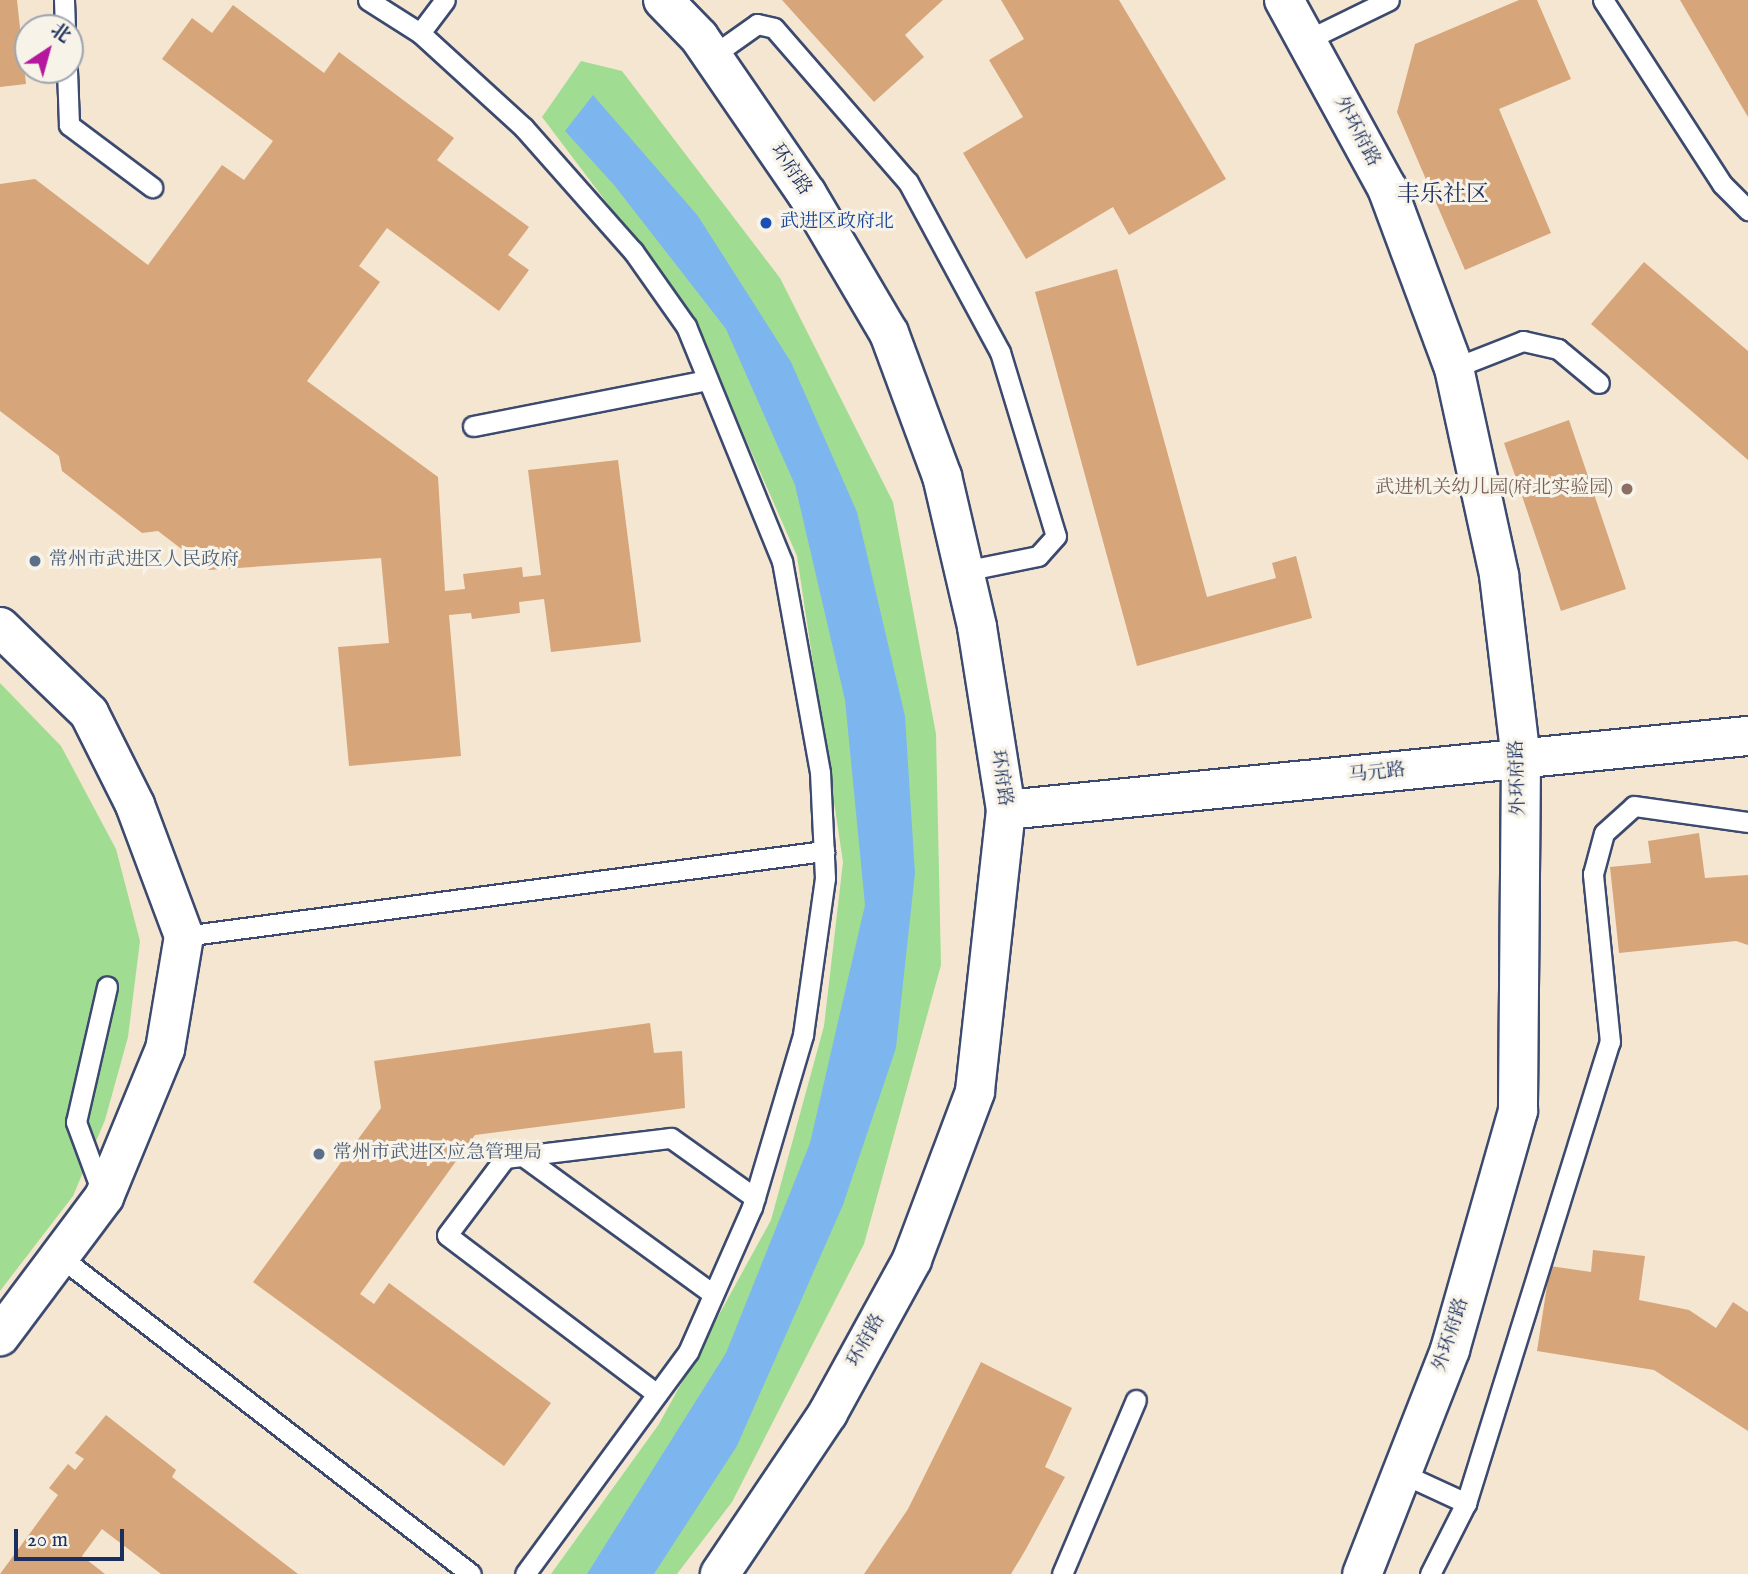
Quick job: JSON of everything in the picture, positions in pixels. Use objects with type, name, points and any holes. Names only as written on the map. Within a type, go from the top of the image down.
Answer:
[{"type":"street","name":"环府路","points":[[663,0],[712,56],[807,194],[889,333],[942,476],[964,571],[1006,810],[975,1092],[905,1272],[828,1413],[719,1574]]},
{"type":"street","name":"外环府路","points":[[1284,0],[1387,188],[1454,368],[1499,575],[1521,760],[1518,1111],[1450,1350],[1362,1574]]},
{"type":"street","points":[[0,626],[89,713],[135,804],[184,936],[165,1049],[104,1197],[0,1336]]},
{"type":"street","name":"马元路","points":[[1006,810],[1748,736]]},
{"type":"lane","points":[[368,0],[420,33],[524,128],[633,251],[686,326],[782,561],[820,772],[825,878],[803,1035],[755,1198],[688,1352],[525,1574]]},
{"type":"lane","points":[[420,33],[445,0]]},
{"type":"lane","points":[[1307,40],[1389,0]]},
{"type":"lane","points":[[1603,0],[1722,184],[1748,209]]},
{"type":"lane","points":[[712,56],[757,24],[774,28],[908,182],[1000,352],[1056,536],[1038,556],[964,571]]},
{"type":"lane","points":[[68,84],[69,125],[152,187]]},
{"type":"lane","points":[[1454,368],[1522,341],[1558,349],[1599,383]]},
{"type":"lane","points":[[473,426],[708,380]]},
{"type":"lane","points":[[1430,1574],[1465,1503],[1610,1042],[1593,874],[1604,833],[1634,806],[1748,821]]},
{"type":"lane","points":[[184,936],[824,851]]},
{"type":"lane","points":[[104,1197],[76,1122],[107,987]]},
{"type":"lane","points":[[657,1394],[447,1235],[505,1158],[671,1138],[755,1198]]},
{"type":"lane","points":[[523,1156],[713,1294]]},
{"type":"lane","points":[[59,1256],[471,1574]]},
{"type":"lane","points":[[1062,1574],[1136,1400]]},
{"type":"lane","points":[[1401,1473],[1465,1503]]},
{"type":"green space","points":[[581,61],[622,71],[780,278],[893,502],[936,734],[941,965],[864,1244],[732,1502],[677,1574],[551,1574],[659,1424],[771,1220],[824,1026],[843,862],[797,556],[691,314],[542,117]]},
{"type":"green space","points":[[0,683],[61,746],[116,849],[140,941],[128,1037],[105,1120],[73,1196],[0,1291]]},
{"type":"water","points":[[593,95],[698,216],[791,362],[857,512],[905,716],[915,873],[896,1048],[843,1205],[737,1446],[654,1574],[587,1574],[726,1353],[810,1143],[865,905],[845,700],[795,485],[726,329],[614,185],[565,131]]},
{"type":"building","points":[[0,0],[17,0],[18,14],[14,14],[14,84],[26,84],[0,87]]},
{"type":"building","points":[[782,0],[943,0],[905,35],[924,57],[874,102]]},
{"type":"building","points":[[1001,0],[1119,0],[1226,179],[1129,235],[1113,207],[1026,259],[963,153],[1023,117],[989,60],[1024,39]]},
{"type":"building","points":[[1519,0],[1537,0],[1571,79],[1499,109],[1551,233],[1465,270],[1397,112],[1415,44]]},
{"type":"building","points":[[1680,0],[1748,0],[1748,117]]},
{"type":"building","points":[[233,5],[324,73],[339,52],[454,138],[437,160],[529,227],[508,255],[529,270],[499,311],[387,228],[359,266],[380,282],[307,381],[438,477],[445,591],[465,589],[463,574],[522,567],[523,577],[541,575],[528,470],[618,460],[641,642],[551,652],[544,599],[519,602],[520,613],[472,619],[471,613],[449,615],[461,756],[349,766],[338,647],[389,643],[381,558],[209,570],[158,531],[142,533],[62,471],[59,456],[0,411],[0,184],[35,179],[148,265],[222,165],[244,180],[273,141],[162,59],[192,18],[212,33]]},
{"type":"building","points":[[1644,262],[1748,351],[1748,460],[1591,324]]},
{"type":"building","points":[[1117,269],[1207,597],[1276,578],[1272,563],[1296,556],[1312,618],[1137,666],[1035,292]]},
{"type":"building","points":[[1569,420],[1626,589],[1561,611],[1504,443]]},
{"type":"building","points":[[1699,833],[1705,878],[1748,875],[1748,945],[1736,941],[1619,953],[1610,867],[1651,863],[1648,841]]},
{"type":"building","points":[[650,1023],[654,1053],[682,1051],[685,1108],[475,1135],[360,1294],[374,1304],[389,1283],[551,1403],[504,1466],[253,1282],[381,1108],[374,1061]]},
{"type":"building","points":[[1593,1250],[1645,1256],[1639,1300],[1689,1310],[1716,1328],[1733,1302],[1748,1312],[1748,1431],[1654,1370],[1537,1351],[1550,1266],[1591,1272]]},
{"type":"building","points":[[981,1362],[1072,1408],[1045,1467],[1065,1477],[1026,1549],[1011,1574],[864,1574],[908,1509]]},
{"type":"building","points":[[106,1415],[176,1470],[172,1477],[298,1574],[161,1574],[102,1529],[82,1556],[105,1574],[0,1574],[58,1495],[49,1488],[68,1464],[75,1470],[84,1459],[75,1453]]},
{"type":"place","name":"武进区政府北","points":[[766,223]]},
{"type":"place","name":"武进机关幼儿园(府北实验园)","points":[[1627,489]]},
{"type":"place","name":"常州市武进区人民政府","points":[[35,561]]},
{"type":"place","name":"常州市武进区应急管理局","points":[[319,1154]]},
{"type":"district","name":"丰乐社区","points":[[1443,195]]}]
